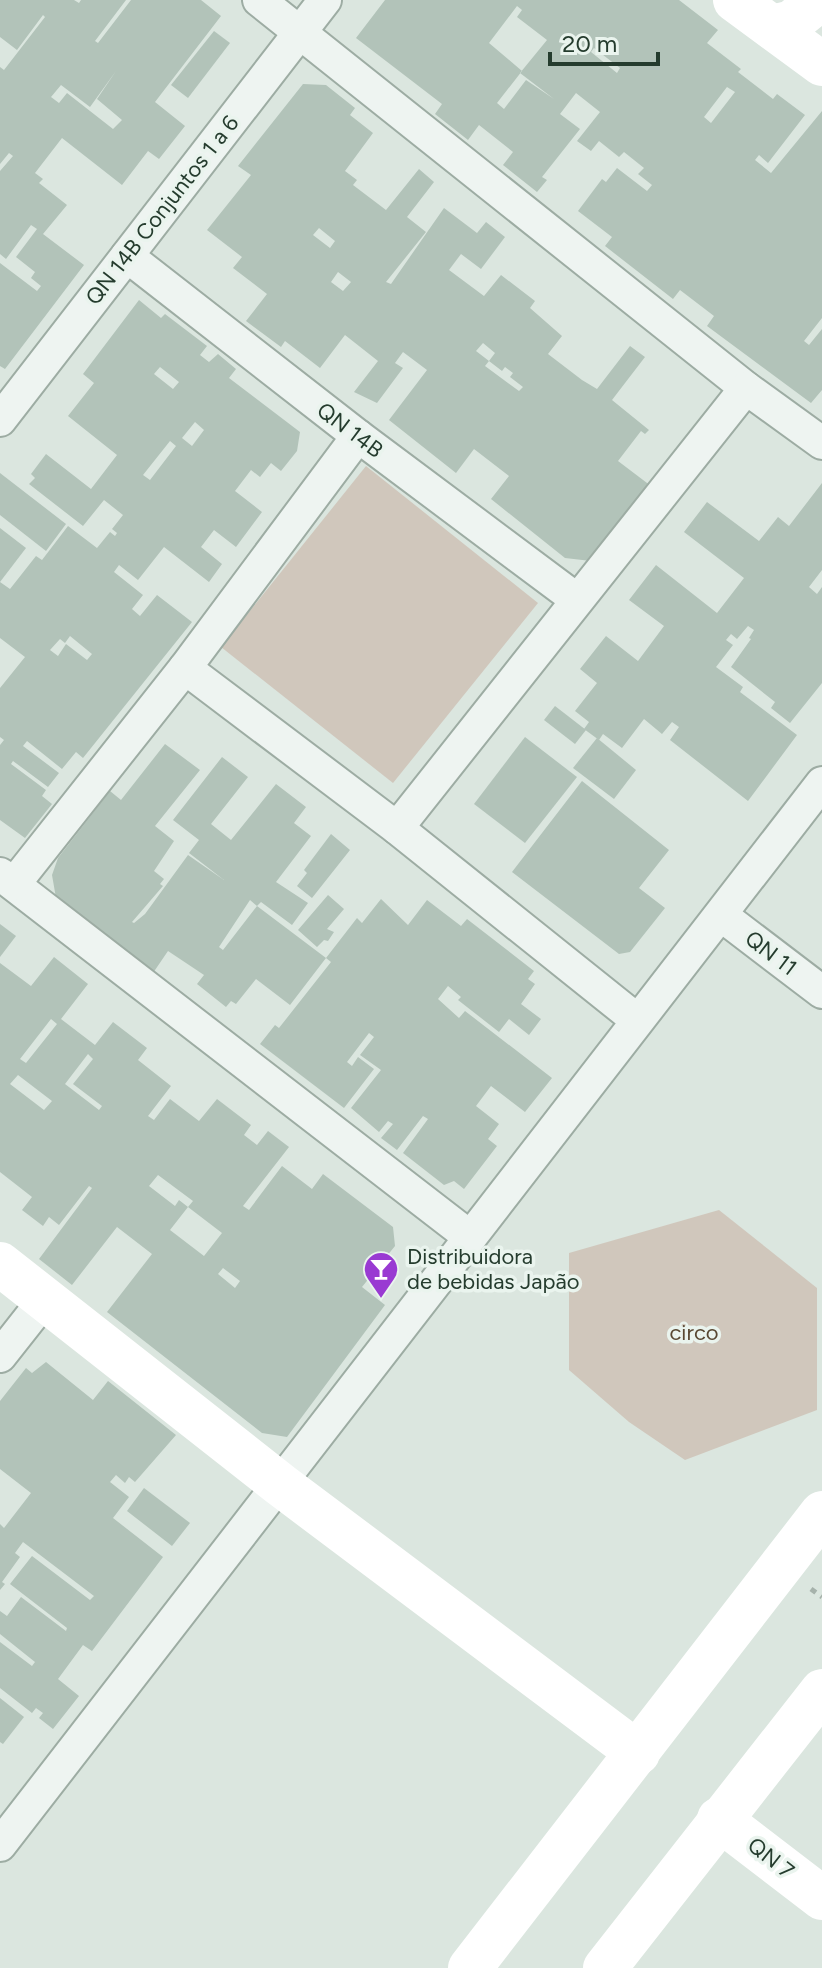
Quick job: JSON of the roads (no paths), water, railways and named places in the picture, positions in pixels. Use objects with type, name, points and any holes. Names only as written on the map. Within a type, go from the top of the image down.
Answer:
[{"type":"main road","points":[[735,0],[822,64]]},
{"type":"main road","points":[[772,27],[792,22],[819,0]]},
{"type":"main road","points":[[0,1264],[281,1485],[638,1753]]},
{"type":"main road","points":[[470,1968],[822,1513]]},
{"type":"main road","points":[[605,1968],[822,1691]]},
{"type":"main road","name":"QN 7","points":[[719,1819],[822,1898]]},
{"type":"street","points":[[259,0],[746,388],[822,443]]},
{"type":"street","name":"QN 14B Conjuntos 1 a 6","points":[[0,420],[325,0]]},
{"type":"street","name":"QN 14B","points":[[127,256],[358,436],[576,599]]},
{"type":"street","points":[[397,828],[746,388]]},
{"type":"street","points":[[358,436],[185,668],[7,879],[470,1237]]},
{"type":"street","points":[[185,668],[397,828],[637,1020]]},
{"type":"street","points":[[0,1845],[822,783]]},
{"type":"street","name":"QN 11","points":[[721,915],[822,992]]},
{"type":"street","points":[[0,1356],[45,1299]]},
{"type":"place","name":"Distribuidora de bebidas Japão","points":[[381,1300]]},
{"type":"park label","name":"circo","points":[[694,1332]]}]
